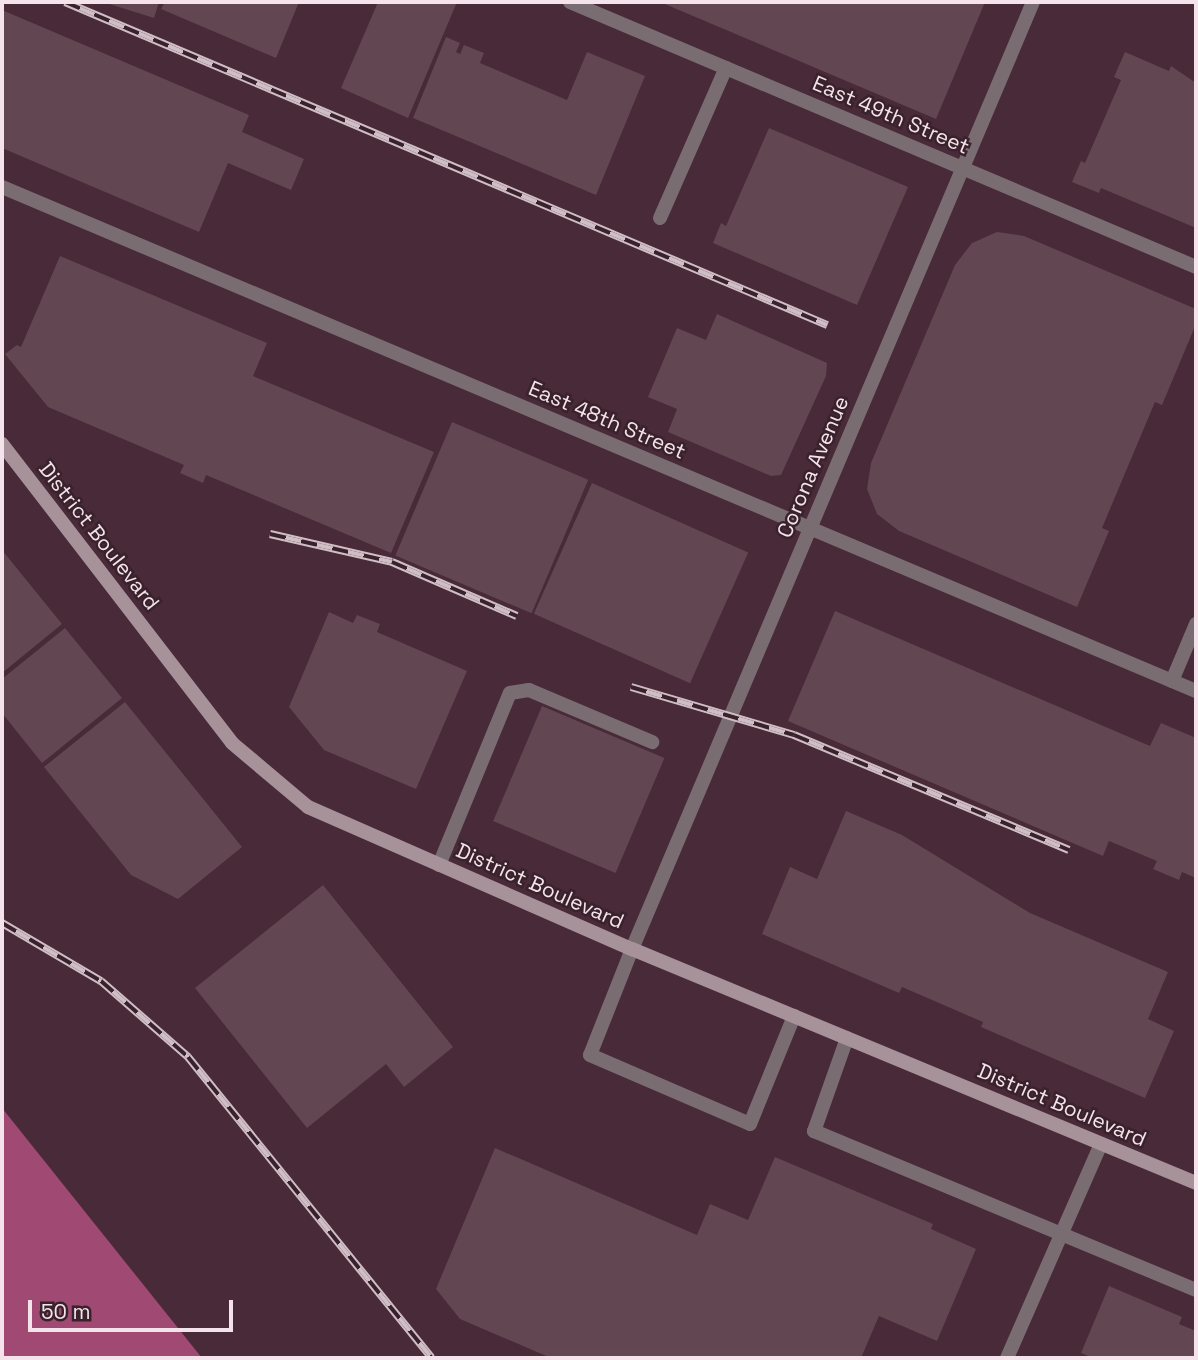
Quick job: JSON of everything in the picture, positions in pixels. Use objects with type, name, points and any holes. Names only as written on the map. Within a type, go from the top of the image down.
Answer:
[{"type":"main road","name":"District Boulevard","points":[[2,444],[232,744],[308,807],[632,949],[1196,1183]]},
{"type":"street","name":"East 49th Street","points":[[570,2],[1196,267]]},
{"type":"street","name":"Corona Avenue","points":[[794,1016],[750,1124],[590,1055],[632,949],[1032,2]]},
{"type":"street","points":[[660,218],[726,68]]},
{"type":"street","name":"East 48th Street","points":[[2,187],[1196,691]]},
{"type":"street","points":[[1172,681],[1196,624]]},
{"type":"street","points":[[439,864],[510,693],[528,690],[652,741]]},
{"type":"street","points":[[847,1038],[814,1131],[1196,1290]]},
{"type":"street","points":[[1007,1358],[1101,1144]]},
{"type":"shaded area","points":[[2,2],[1196,2],[1196,1358],[2,1358]]},
{"type":"shaded area","points":[[2,1108],[202,1358],[2,1358]]},
{"type":"building","points":[[103,2],[159,2],[154,18]]},
{"type":"building","points":[[165,2],[299,2],[276,58],[161,9]]},
{"type":"building","points":[[378,2],[457,2],[408,118],[341,88]]},
{"type":"building","points":[[660,2],[985,2],[936,119]]},
{"type":"building","points":[[2,10],[249,115],[242,132],[304,159],[291,190],[228,163],[199,232],[2,148]]},
{"type":"building","points":[[446,37],[460,43],[456,52],[460,54],[464,45],[484,53],[480,63],[567,100],[587,52],[645,76],[596,195],[413,118]]},
{"type":"building","points":[[1125,52],[1169,71],[1171,66],[1196,83],[1196,228],[1101,188],[1099,193],[1072,182],[1081,161],[1085,163],[1121,80],[1114,77]]},
{"type":"building","points":[[769,128],[908,187],[857,305],[713,243],[721,223],[726,226]]},
{"type":"building","points":[[997,232],[1024,236],[1196,309],[1196,324],[1162,405],[1155,402],[1102,528],[1109,531],[1077,607],[899,531],[877,514],[867,489],[871,463],[955,265],[972,243]]},
{"type":"building","points":[[60,256],[267,343],[253,376],[434,452],[391,553],[206,475],[203,483],[180,473],[184,465],[48,407],[5,354],[17,345],[21,347]]},
{"type":"building","points":[[717,314],[827,363],[826,376],[781,475],[771,476],[668,432],[677,409],[648,397],[677,328],[706,340]]},
{"type":"building","points":[[452,422],[588,480],[532,613],[395,555]]},
{"type":"building","points":[[592,483],[748,553],[690,683],[534,614]]},
{"type":"building","points":[[2,550],[62,624],[2,673]]},
{"type":"building","points":[[835,611],[1150,746],[1161,723],[1196,738],[1196,878],[1182,872],[1179,880],[1153,869],[1157,861],[1109,841],[1103,856],[788,721]]},
{"type":"building","points":[[329,612],[353,623],[357,615],[380,624],[377,632],[467,671],[416,789],[324,750],[289,707]]},
{"type":"building","points":[[65,628],[122,698],[42,763],[2,713],[2,679]]},
{"type":"building","points":[[125,702],[242,847],[178,899],[131,875],[44,767]]},
{"type":"building","points":[[542,706],[664,758],[616,873],[493,821]]},
{"type":"building","points":[[846,811],[902,835],[1030,913],[1168,972],[1148,1019],[1174,1031],[1145,1098],[981,1027],[983,1022],[902,987],[899,993],[762,934],[790,867],[817,879]]},
{"type":"building","points":[[323,885],[453,1047],[404,1087],[386,1064],[307,1128],[195,988]]},
{"type":"building","points":[[495,1148],[697,1235],[710,1204],[748,1220],[775,1157],[933,1224],[931,1229],[976,1249],[937,1341],[879,1316],[861,1358],[551,1358],[460,1319],[436,1289]]},
{"type":"building","points":[[1109,1286],[1182,1317],[1179,1324],[1196,1331],[1196,1358],[1093,1358],[1081,1353]]},
{"type":"railway","points":[[65,2],[827,325]]},
{"type":"railway","points":[[270,534],[392,562],[517,616]]},
{"type":"railway","points":[[631,687],[794,735],[1069,850]]},
{"type":"railway","points":[[2,923],[101,981],[188,1057],[432,1358]]}]
